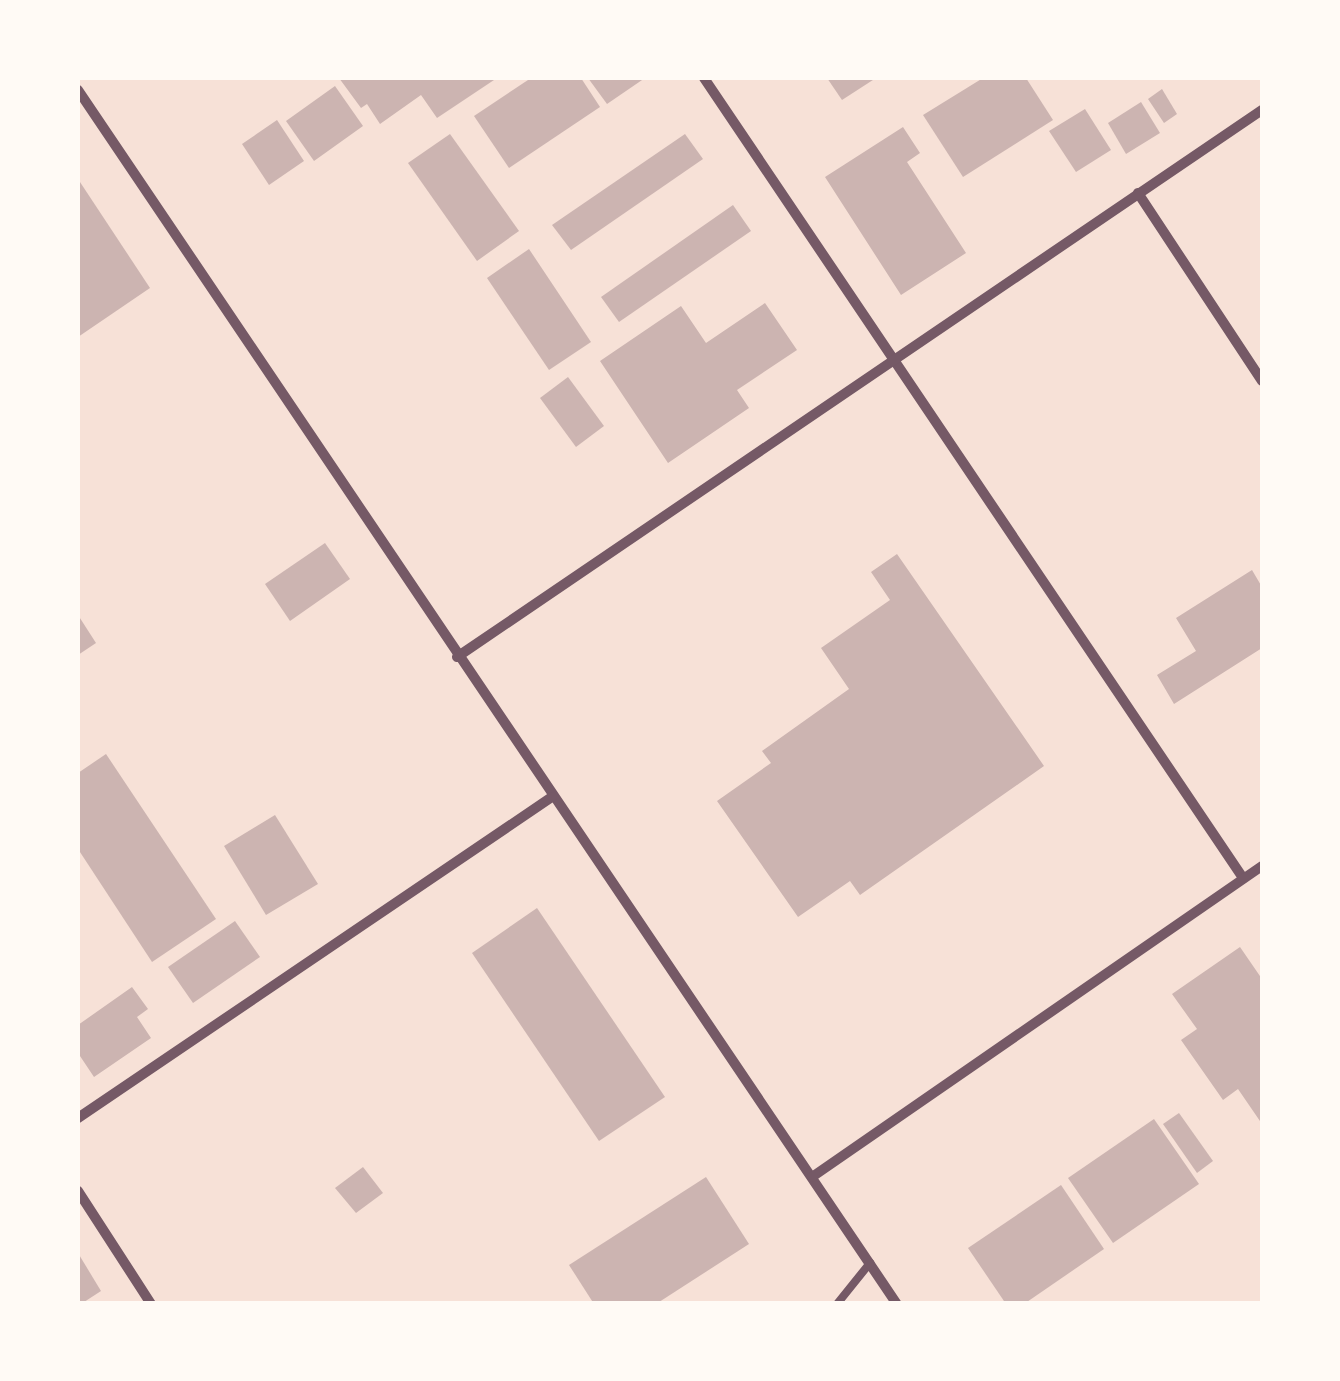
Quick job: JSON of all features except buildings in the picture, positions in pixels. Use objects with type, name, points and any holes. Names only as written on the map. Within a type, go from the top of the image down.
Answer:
[{"type":"street","points":[[704,78],[1243,878]]},
{"type":"street","points":[[78,90],[456,657],[897,1304]]},
{"type":"street","points":[[456,657],[1262,110]]},
{"type":"street","points":[[1138,193],[1262,382]]},
{"type":"street","points":[[78,1118],[552,797]]},
{"type":"street","points":[[812,1177],[1262,866]]},
{"type":"street","points":[[78,1191],[152,1304]]},
{"type":"lane","points":[[837,1304],[870,1263]]}]
